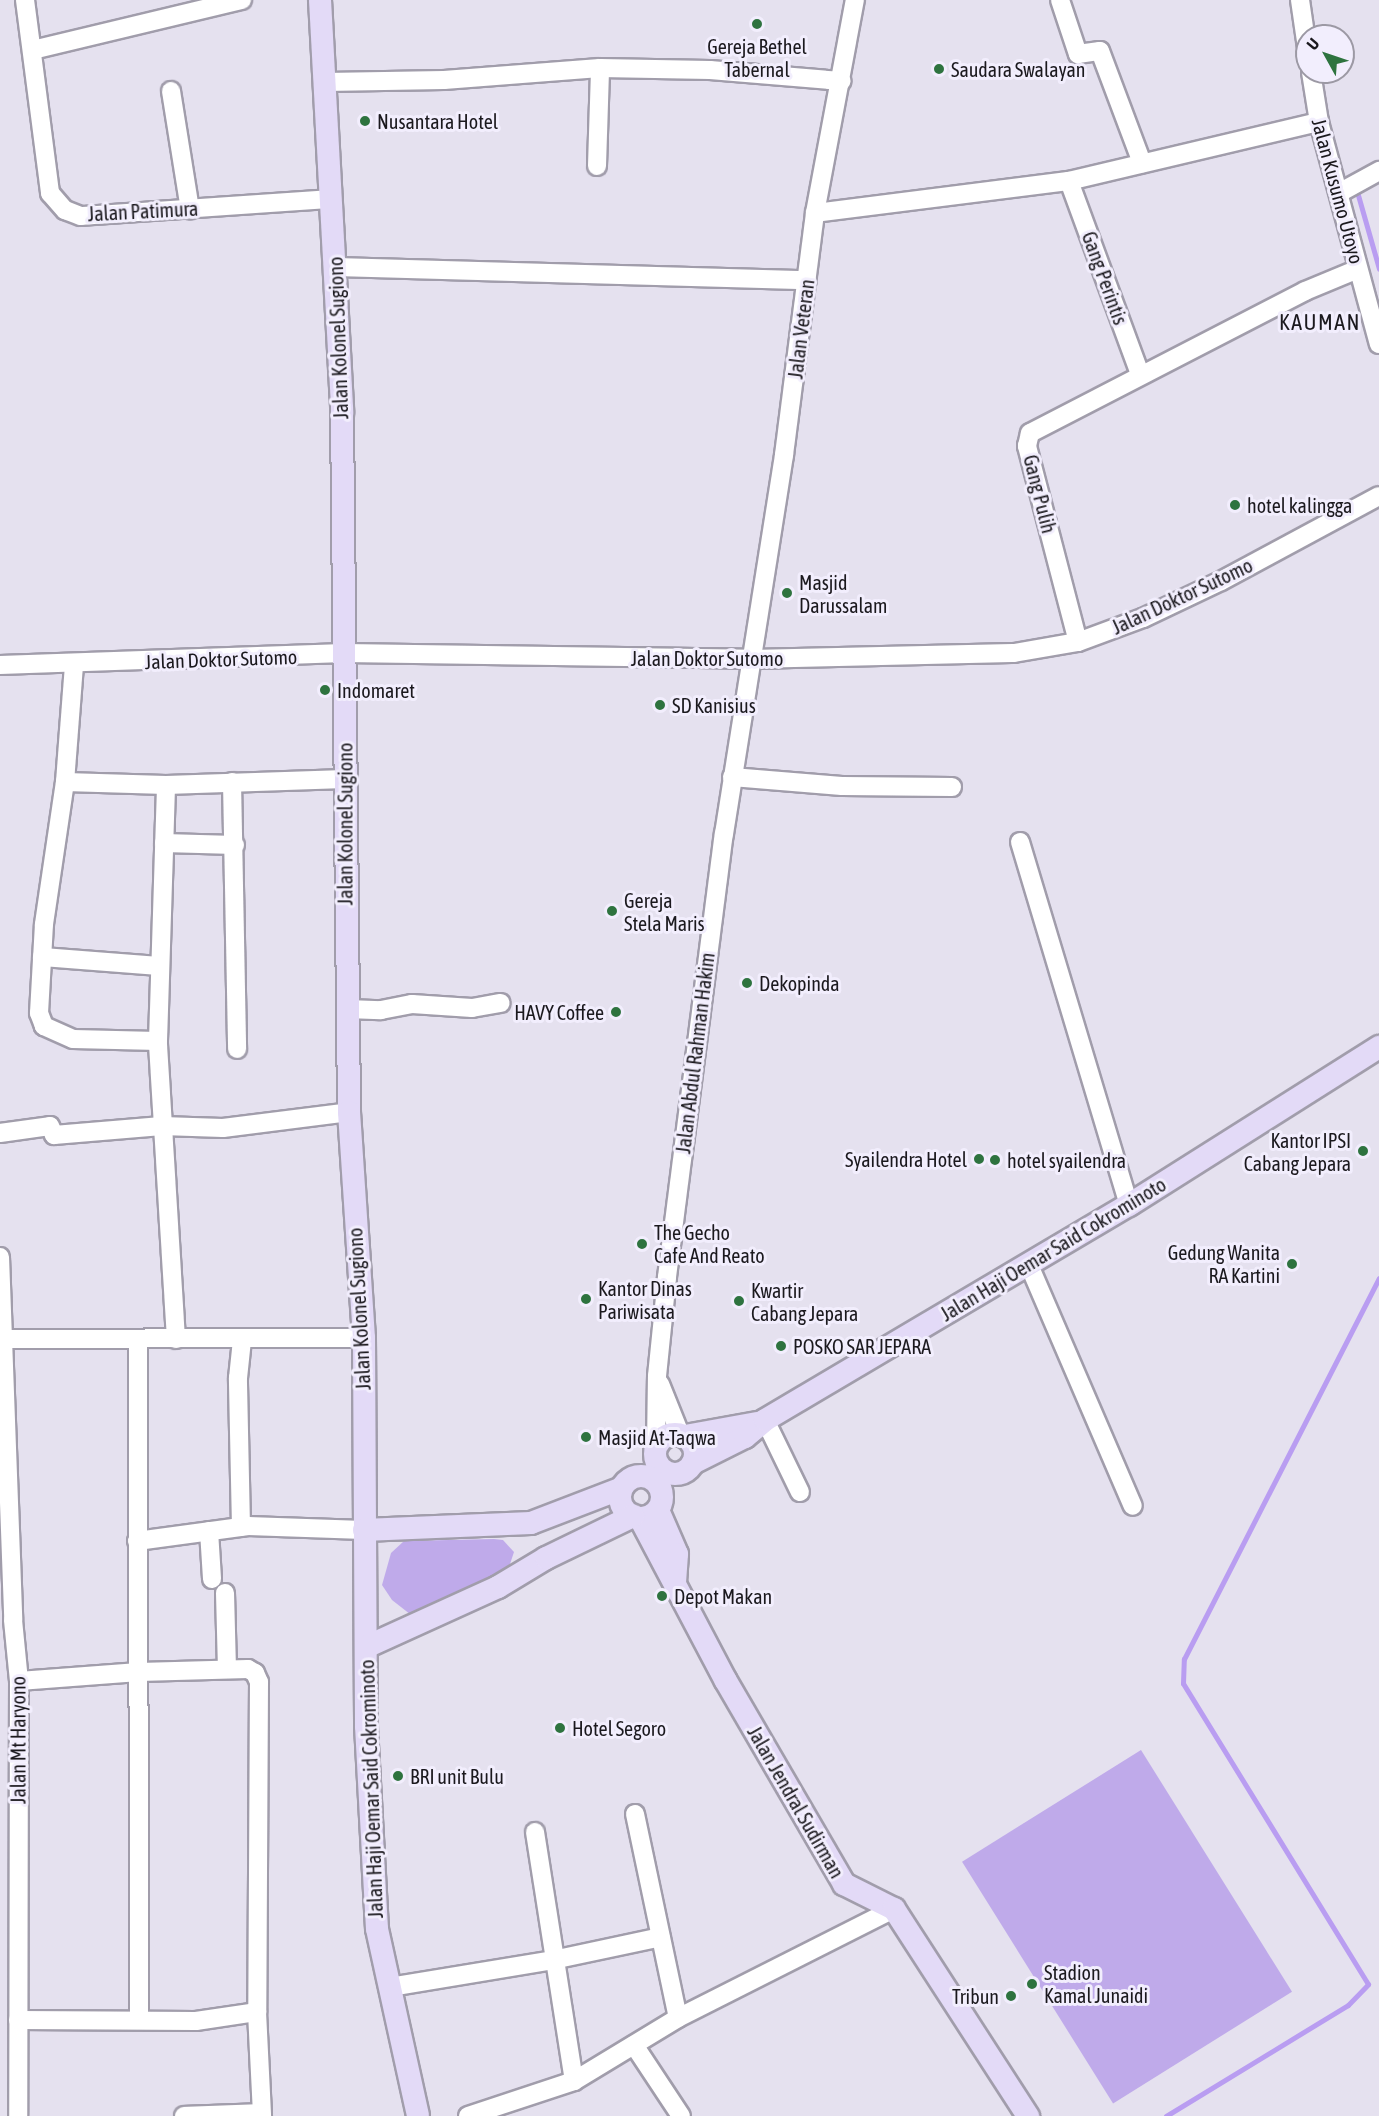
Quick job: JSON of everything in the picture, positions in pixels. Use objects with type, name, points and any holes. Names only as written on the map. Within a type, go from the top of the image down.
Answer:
[{"type":"main road","name":"Jalan Kolonel Sugiono","points":[[320,0],[330,199],[336,267],[344,653],[349,1112],[364,1338],[366,1647]]},
{"type":"main road","name":"Jalan Haji Oemar Said Cokrominoto","points":[[685,1469],[745,1437],[763,1421],[1130,1205],[1379,1047]]},
{"type":"main road","points":[[628,1483],[664,1437],[763,1421]]},
{"type":"main road","points":[[648,1509],[685,1469],[694,1445],[682,1435]]},
{"type":"main road","points":[[656,1450],[658,1466],[685,1469]]},
{"type":"main road","points":[[364,1530],[531,1522],[628,1483],[652,1478],[648,1509]]},
{"type":"main road","name":"Jalan Jendral Sudirman","points":[[628,1483],[621,1501],[648,1509],[675,1581],[726,1681],[844,1884],[894,1909]]},
{"type":"main road","name":"Jalan Haji Oemar Said Cokrominoto","points":[[418,2116],[377,1929],[366,1726],[366,1647],[498,1587],[546,1558],[648,1509]]},
{"type":"main road","points":[[531,1522],[546,1558]]},
{"type":"main road","points":[[894,1909],[1028,2116]]},
{"type":"street","name":"Jalan Patimura","points":[[25,0],[50,193],[65,210],[81,216],[330,199]]},
{"type":"street","points":[[33,51],[242,0]]},
{"type":"street","name":"Jalan Veteran","points":[[751,659],[787,432],[815,213],[842,81],[855,0]]},
{"type":"street","points":[[1060,0],[1078,54],[1100,51],[1142,163]]},
{"type":"street","points":[[1300,0],[1304,24]]},
{"type":"street","points":[[325,82],[444,80],[600,68],[710,70],[842,81]]},
{"type":"street","points":[[597,166],[600,68]]},
{"type":"street","name":"Jalan Kusumo Utoyo","points":[[1313,84],[1319,122],[1379,344]]},
{"type":"street","points":[[171,91],[190,208]]},
{"type":"street","points":[[815,213],[1069,181],[1319,122]]},
{"type":"street","points":[[1339,193],[1379,171]]},
{"type":"street","name":"Gang Perintis","points":[[1069,181],[1140,374]]},
{"type":"street","points":[[336,267],[807,280]]},
{"type":"street","points":[[1140,374],[1305,291],[1358,269]]},
{"type":"street","name":"Gang Pulih","points":[[1078,642],[1028,440],[1041,425],[1140,374]]},
{"type":"street","name":"Jalan Doktor Sutomo","points":[[0,665],[74,665],[344,653],[751,659],[1014,653],[1078,642],[1143,618],[1221,581],[1379,496]]},
{"type":"street","name":"Jalan Abdul Rahman Hakim","points":[[656,1450],[657,1376],[676,1196],[732,777],[751,659]]},
{"type":"street","points":[[74,665],[65,782],[42,957],[39,1013],[44,1026],[73,1039],[158,1041]]},
{"type":"street","points":[[732,777],[842,786],[952,788]]},
{"type":"street","points":[[65,782],[166,785],[345,779]]},
{"type":"street","points":[[232,782],[237,1049]]},
{"type":"street","points":[[166,785],[158,1041],[176,1339]]},
{"type":"street","points":[[1020,842],[1130,1205]]},
{"type":"street","points":[[164,843],[234,845]]},
{"type":"street","points":[[42,957],[160,966]]},
{"type":"street","points":[[347,1010],[381,1010],[412,1004],[472,1008],[501,1003]]},
{"type":"street","points":[[0,1133],[50,1126],[54,1135],[162,1126],[224,1128],[349,1112]]},
{"type":"street","name":"Jalan Mt Haryono","points":[[0,1257],[13,1620],[20,1681],[18,2116]]},
{"type":"street","points":[[1029,1265],[1133,1506]]},
{"type":"street","points":[[2,1347],[138,1339],[364,1338]]},
{"type":"street","points":[[138,1339],[139,2020]]},
{"type":"street","points":[[241,1527],[238,1378],[242,1339]]},
{"type":"street","points":[[657,1376],[682,1435]]},
{"type":"street","points":[[763,1421],[800,1492]]},
{"type":"street","points":[[137,1541],[241,1527],[364,1530]]},
{"type":"street","points":[[209,1531],[212,1579]]},
{"type":"street","points":[[225,1593],[227,1669]]},
{"type":"street","points":[[20,1681],[139,1672],[248,1669],[259,1682],[257,2012],[261,2115],[184,2116]]},
{"type":"street","points":[[635,1814],[678,2018]]},
{"type":"street","points":[[536,1832],[552,1960],[574,2081]]},
{"type":"street","points":[[468,2116],[574,2081],[678,2018],[894,1909]]},
{"type":"street","points":[[390,1987],[552,1960],[661,1936]]},
{"type":"street","points":[[18,2020],[196,2021],[257,2012]]},
{"type":"street","points":[[634,2045],[681,2116]]},
{"type":"shaded area","points":[[503,1540],[514,1552],[508,1570],[415,1618],[392,1600],[382,1585],[391,1553],[404,1541]]},
{"type":"shaded area","points":[[1141,1750],[1292,1992],[1113,2104],[962,1862]]},
{"type":"waterway","points":[[1356,188],[1379,269]]},
{"type":"waterway","points":[[1166,2116],[1348,2005],[1368,1984],[1183,1683],[1184,1659],[1379,1278]]},
{"type":"place","name":"Gereja Bethel Tabernal","points":[[757,24]]},
{"type":"place","name":"Saudara Swalayan","points":[[939,69]]},
{"type":"place","name":"Nusantara Hotel","points":[[365,121]]},
{"type":"place","name":"hotel kalingga","points":[[1235,505]]},
{"type":"place","name":"Masjid Darussalam","points":[[787,593]]},
{"type":"place","name":"Indomaret","points":[[325,690]]},
{"type":"place","name":"SD Kanisius","points":[[660,705]]},
{"type":"place","name":"Gereja Stela Maris","points":[[612,911]]},
{"type":"place","name":"Dekopinda","points":[[747,983]]},
{"type":"place","name":"HAVY Coffee","points":[[616,1012]]},
{"type":"place","name":"Kantor IPSI Cabang Jepara","points":[[1363,1151]]},
{"type":"place","name":"Syailendra Hotel","points":[[979,1159]]},
{"type":"place","name":"hotel syailendra","points":[[995,1160]]},
{"type":"place","name":"The Gecho Cafe And Reato","points":[[642,1244]]},
{"type":"place","name":"Gedung Wanita RA Kartini","points":[[1292,1264]]},
{"type":"place","name":"Kantor Dinas Pariwisata","points":[[586,1299]]},
{"type":"place","name":"Kwartir Cabang Jepara","points":[[739,1301]]},
{"type":"place","name":"POSKO SAR JEPARA","points":[[781,1346]]},
{"type":"place","name":"Masjid At-Taqwa","points":[[586,1437]]},
{"type":"place","name":"Depot Makan","points":[[662,1596]]},
{"type":"place","name":"Hotel Segoro","points":[[560,1728]]},
{"type":"place","name":"BRI unit Bulu","points":[[398,1776]]},
{"type":"place","name":"Stadion Kamal Junaidi","points":[[1032,1984]]},
{"type":"place","name":"Tribun","points":[[1011,1996]]},
{"type":"district","name":"KAUMAN","points":[[1320,323]]}]
